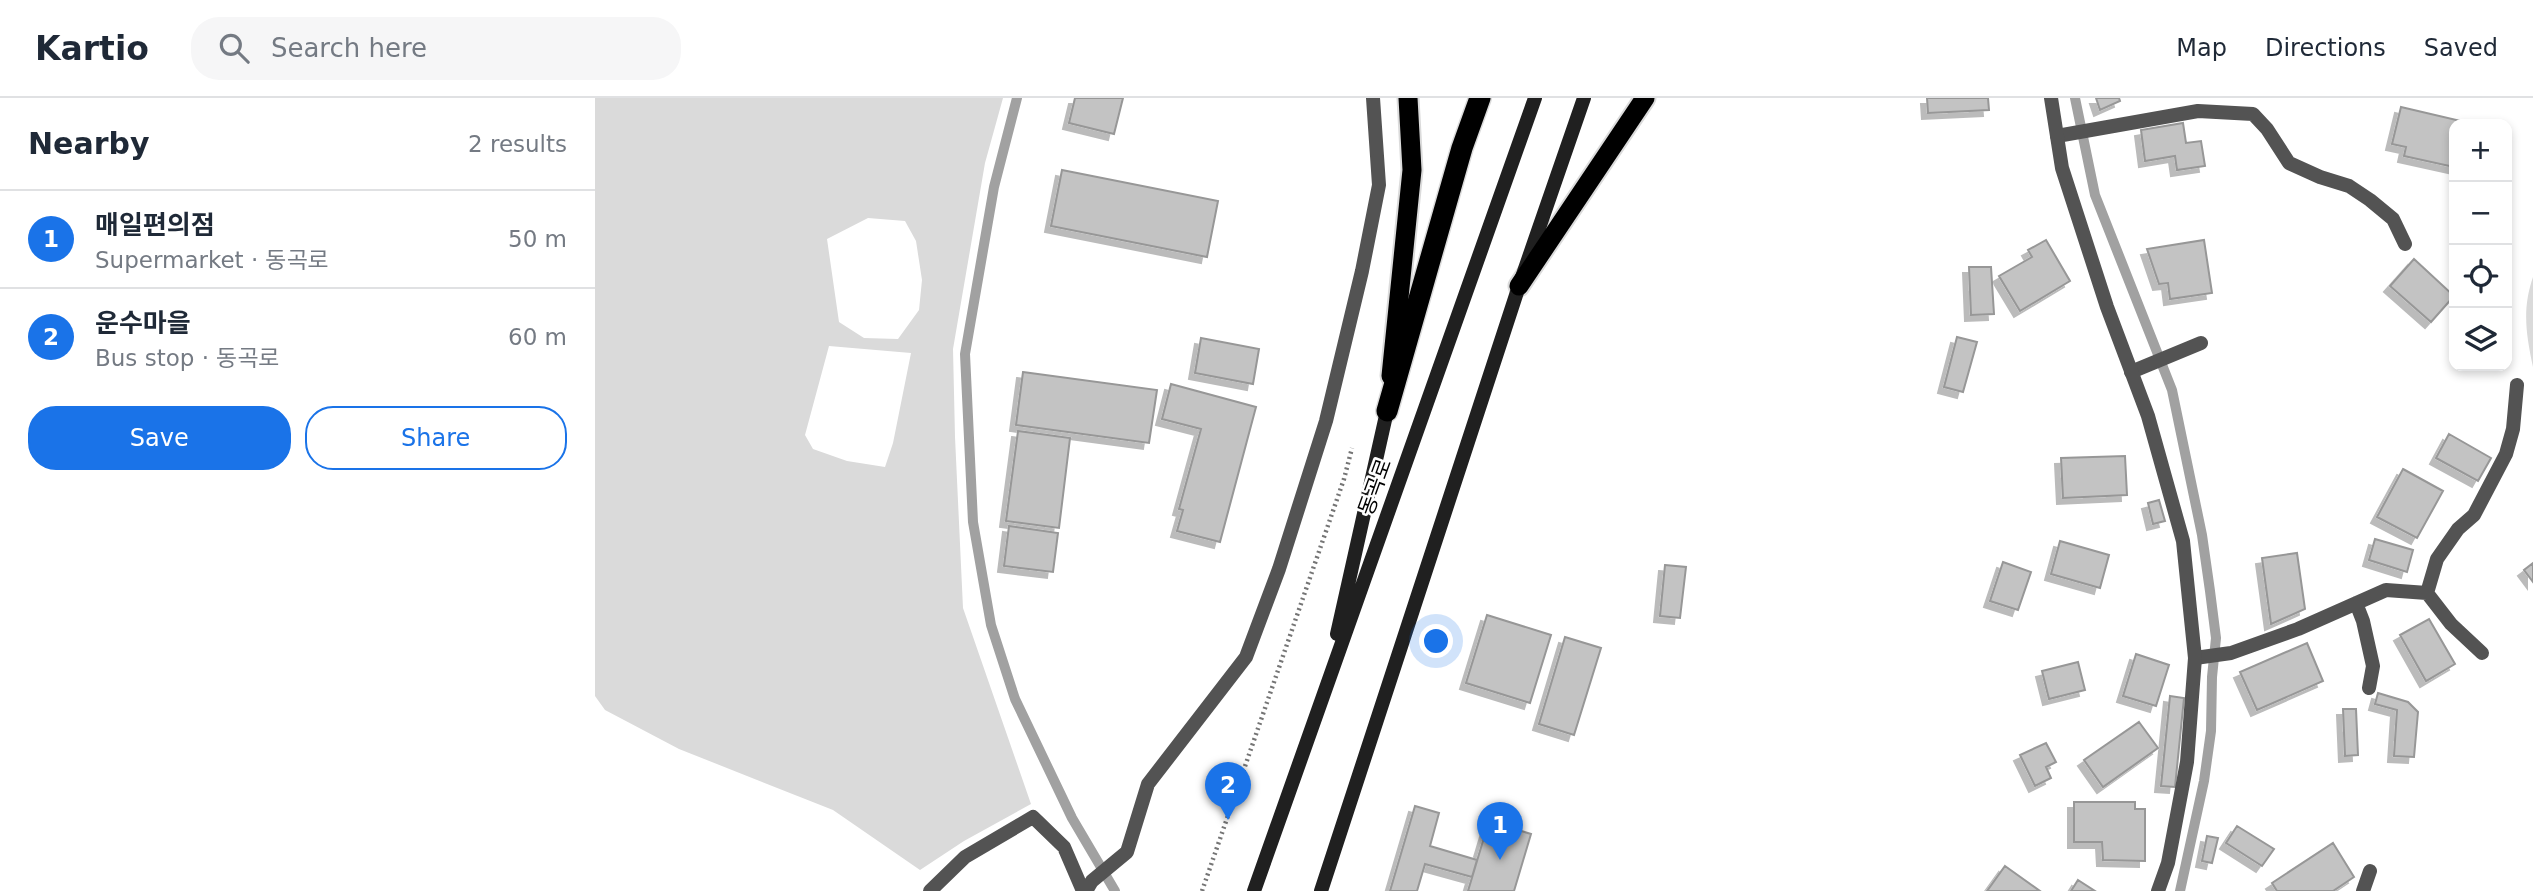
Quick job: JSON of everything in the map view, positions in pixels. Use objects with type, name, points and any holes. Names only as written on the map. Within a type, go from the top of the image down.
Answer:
[{"type":"highway","points":[[1387,411],[1412,170],[1408,98]]},
{"type":"highway","points":[[1387,411],[1462,148],[1480,98]]},
{"type":"highway","points":[[1519,286],[1645,98]]},
{"type":"main road","name":"동곡로","points":[[1254,891],[1535,98]]},
{"type":"main road","points":[[1321,891],[1519,286],[1584,98]]},
{"type":"main road","points":[[1323,693],[1387,411]]},
{"type":"street","points":[[930,891],[965,857],[1033,817],[1064,847],[1087,888],[1126,852],[1148,784],[1247,657],[1327,421],[1362,271],[1379,185],[1373,98]]},
{"type":"street","points":[[2051,98],[2063,135],[2063,167],[2107,307],[2148,416],[2183,541],[2201,658],[2187,762],[2168,863],[2158,891]]},
{"type":"street","points":[[2063,135],[2198,111],[2253,114],[2267,129],[2289,163],[2349,186],[2370,200],[2393,219],[2405,244]]},
{"type":"street","points":[[2131,372],[2201,343]]},
{"type":"street","points":[[2427,593],[2437,559],[2458,529],[2474,515],[2506,454],[2513,429],[2517,385]]},
{"type":"street","points":[[2201,658],[2231,653],[2298,629],[2386,590],[2427,593],[2451,624],[2482,653]]},
{"type":"street","points":[[2356,603],[2373,666],[2369,688]]},
{"type":"street","points":[[2363,891],[2370,871]]},
{"type":"path","points":[[1202,891],[1344,479],[1353,442]]},
{"type":"shaded area","points":[[595,98],[1003,98],[985,163],[953,349],[955,437],[963,608],[1031,804],[964,841],[920,870],[833,810],[679,749],[605,710],[595,696]],"holes":[[[868,218],[905,221],[916,241],[922,280],[919,310],[898,339],[864,338],[839,322],[827,239]],[[829,346],[911,353],[893,443],[885,467],[847,461],[813,449],[805,435]]]},
{"type":"shaded area","points":[[2533,277],[2533,367],[2526,322],[2527,300]]},
{"type":"building","points":[[1075,98],[1123,98],[1114,134],[1069,123]]},
{"type":"building","points":[[1927,98],[1988,98],[1989,110],[1928,113]]},
{"type":"building","points":[[2096,98],[2119,98],[2120,101],[2100,110]]},
{"type":"building","points":[[2401,107],[2452,119],[2449,119],[2449,166],[2404,156],[2406,147],[2392,144]]},
{"type":"building","points":[[2183,123],[2186,143],[2201,141],[2205,166],[2177,170],[2175,156],[2145,161],[2141,130]]},
{"type":"building","points":[[1062,170],[1218,201],[1207,257],[1051,226]]},
{"type":"building","points":[[2046,240],[2070,281],[2020,311],[1999,276],[2032,257],[2028,250]]},
{"type":"building","points":[[2204,240],[2212,293],[2170,299],[2168,283],[2159,284],[2147,249]]},
{"type":"building","points":[[2414,259],[2449,291],[2449,302],[2431,322],[2390,286]]},
{"type":"building","points":[[1969,267],[1991,267],[1994,314],[1971,315]]},
{"type":"building","points":[[1957,337],[1977,342],[1963,392],[1944,387]]},
{"type":"building","points":[[1201,338],[1259,349],[1253,384],[1195,373]]},
{"type":"building","points":[[1023,372],[1157,390],[1149,443],[1016,425]]},
{"type":"building","points":[[1171,384],[1256,407],[1220,542],[1177,531],[1183,510],[1179,509],[1201,429],[1162,419]]},
{"type":"building","points":[[1018,431],[1070,438],[1059,528],[1006,521]]},
{"type":"building","points":[[2449,434],[2491,458],[2478,481],[2436,458]]},
{"type":"building","points":[[2125,456],[2127,495],[2063,498],[2061,458]]},
{"type":"building","points":[[2403,469],[2443,491],[2417,538],[2377,517]]},
{"type":"building","points":[[2159,500],[2165,521],[2153,524],[2148,503]]},
{"type":"building","points":[[1009,526],[1058,533],[1053,572],[1004,566]]},
{"type":"building","points":[[2375,539],[2413,550],[2407,572],[2369,560]]},
{"type":"building","points":[[2060,541],[2109,555],[2100,588],[2051,574]]},
{"type":"building","points":[[2297,553],[2305,609],[2271,624],[2262,558]]},
{"type":"building","points":[[2003,562],[2031,572],[2018,610],[1990,601]]},
{"type":"building","points":[[2533,563],[2533,582],[2524,570]]},
{"type":"building","points":[[1665,565],[1686,567],[1680,618],[1660,616]]},
{"type":"building","points":[[1487,615],[1551,635],[1530,703],[1466,683]]},
{"type":"building","points":[[2429,619],[2455,664],[2426,681],[2400,635]]},
{"type":"building","points":[[1565,637],[1601,648],[1574,735],[1539,724]]},
{"type":"building","points":[[2307,643],[2323,681],[2257,710],[2240,672]]},
{"type":"building","points":[[2136,654],[2169,665],[2156,706],[2123,696]]},
{"type":"building","points":[[2078,662],[2085,690],[2049,699],[2042,671]]},
{"type":"building","points":[[2378,693],[2408,702],[2418,712],[2414,757],[2394,756],[2397,710],[2375,704]]},
{"type":"building","points":[[2170,696],[2184,698],[2175,787],[2161,786]]},
{"type":"building","points":[[2343,709],[2356,709],[2358,755],[2345,756]]},
{"type":"building","points":[[2139,722],[2158,748],[2103,787],[2084,760]]},
{"type":"building","points":[[2046,743],[2056,762],[2046,767],[2051,778],[2035,786],[2020,755]]},
{"type":"building","points":[[2074,802],[2135,802],[2135,809],[2145,809],[2145,861],[2103,860],[2102,842],[2074,842]]},
{"type":"building","points":[[1415,806],[1439,813],[1430,846],[1477,860],[1472,877],[1425,864],[1417,891],[1390,891]]},
{"type":"building","points":[[1489,821],[1531,834],[1514,891],[1468,891]]},
{"type":"building","points":[[2237,826],[2274,849],[2262,866],[2226,843]]},
{"type":"building","points":[[2207,836],[2218,838],[2212,863],[2202,861]]},
{"type":"building","points":[[2333,843],[2354,877],[2333,891],[2277,891],[2272,883]]},
{"type":"building","points":[[2005,866],[2040,891],[1987,891]]},
{"type":"building","points":[[2078,880],[2095,891],[2071,891]]},
{"type":"waterway","points":[[1017,98],[994,187],[965,354],[973,522],[991,625],[1015,699],[1072,818],[1115,891]]},
{"type":"waterway","points":[[2075,98],[2095,195],[2172,390],[2202,535],[2210,591],[2216,638],[2211,731],[2204,781],[2180,891]]},
{"type":"place","name":"운수마을","points":[[1228,820]]},
{"type":"place","name":"매일편의점","points":[[1500,860]]}]
